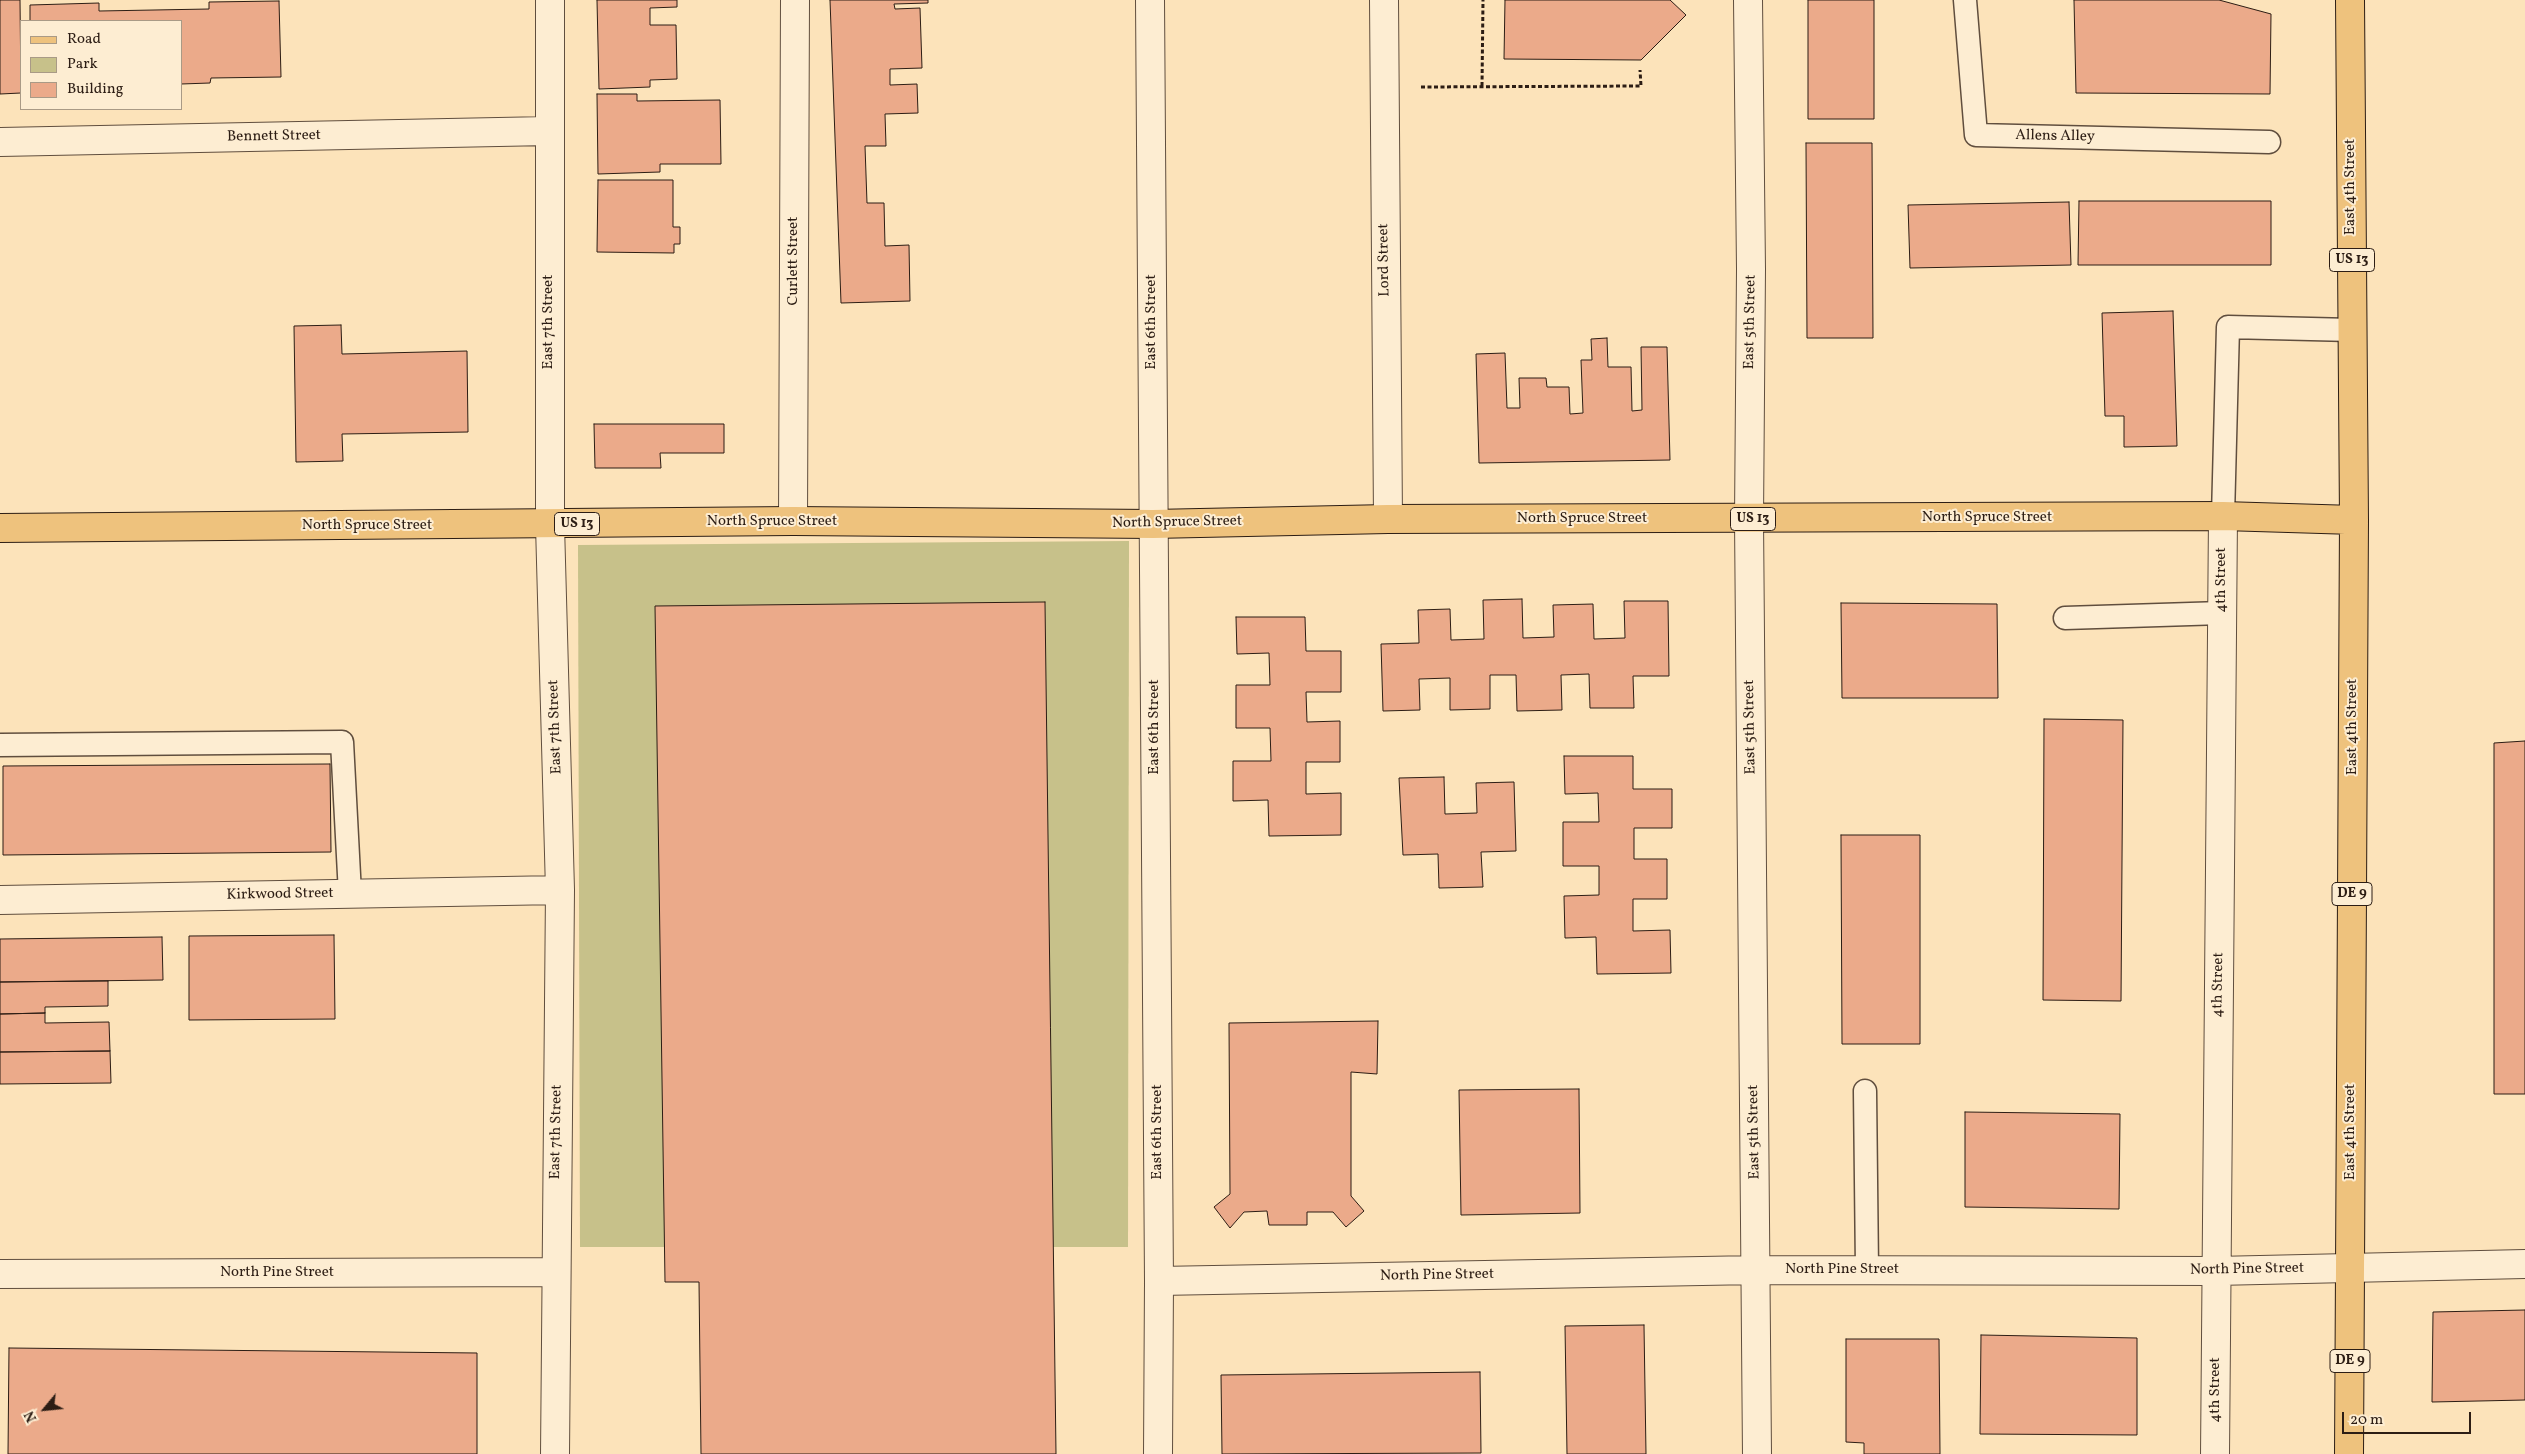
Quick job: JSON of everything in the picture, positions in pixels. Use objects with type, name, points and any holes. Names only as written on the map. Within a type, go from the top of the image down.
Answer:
[{"type":"main road","name":"East 4th Street","points":[[2349,1454],[2354,520],[2350,0]]},
{"type":"main road","name":"North Spruce Street","points":[[0,528],[550,525],[793,521],[1153,524],[1388,519],[2223,516],[2354,520]]},
{"type":"street","name":"East 7th Street","points":[[550,0],[548,131],[550,525],[560,890],[555,1272],[555,1454]]},
{"type":"street","name":"Curlett Street","points":[[793,521],[795,0]]},
{"type":"street","name":"East 6th Street","points":[[1150,0],[1159,1281],[1158,1454]]},
{"type":"street","name":"Lord Street","points":[[1384,0],[1388,519]]},
{"type":"street","name":"East 5th Street","points":[[1748,0],[1751,269],[1749,519],[1757,1454]]},
{"type":"street","name":"Bennett Street","points":[[0,142],[548,131]]},
{"type":"street","name":"4th Street","points":[[2215,1454],[2223,516]]},
{"type":"street","name":"Kirkwood Street","points":[[0,900],[560,890]]},
{"type":"street","name":"North Pine Street","points":[[1159,1281],[1756,1270],[2216,1271],[2525,1264]]},
{"type":"street","name":"North Pine Street","points":[[0,1274],[555,1272]]},
{"type":"lane","name":"Allens Alley","points":[[1965,0],[1976,135],[2269,142]]},
{"type":"lane","points":[[2223,516],[2228,327],[2352,330]]},
{"type":"lane","points":[[2066,618],[2222,613]]},
{"type":"lane","points":[[0,745],[342,742],[350,894]]},
{"type":"lane","points":[[1865,1091],[1867,1270]]},
{"type":"path","points":[[1482,86],[1483,0]]},
{"type":"path","points":[[1418,87],[1641,86],[1640,70]]},
{"type":"green space","points":[[1129,541],[1128,1247],[580,1247],[578,545]]},
{"type":"building","points":[[0,0],[20,0],[20,93],[0,94]]},
{"type":"building","points":[[597,0],[677,0],[677,7],[650,8],[650,25],[676,25],[677,79],[650,80],[650,87],[599,89]]},
{"type":"building","points":[[830,0],[928,0],[928,3],[894,4],[895,9],[920,8],[922,68],[890,69],[890,85],[917,84],[918,113],[885,114],[886,146],[865,146],[867,203],[884,203],[885,246],[909,245],[910,301],[841,303]]},
{"type":"building","points":[[1505,0],[1670,0],[1686,15],[1641,60],[1504,59]]},
{"type":"building","points":[[1808,0],[1874,0],[1874,119],[1808,119]]},
{"type":"building","points":[[2074,0],[2219,0],[2271,14],[2270,94],[2076,93]]},
{"type":"building","points":[[279,1],[281,77],[211,78],[210,83],[182,84],[182,20],[30,20],[30,5],[99,3],[99,11],[209,9],[209,2]]},
{"type":"building","points":[[597,94],[637,94],[637,101],[720,100],[721,164],[660,164],[660,172],[598,174]]},
{"type":"building","points":[[1806,143],[1872,143],[1873,338],[1807,338]]},
{"type":"building","points":[[598,180],[673,180],[673,227],[680,227],[680,244],[674,244],[674,253],[597,252]]},
{"type":"building","points":[[2079,201],[2271,201],[2271,265],[2078,265]]},
{"type":"building","points":[[2069,202],[2071,265],[1910,268],[1908,205]]},
{"type":"building","points":[[2173,311],[2177,446],[2124,447],[2124,416],[2105,416],[2102,313]]},
{"type":"building","points":[[341,325],[342,354],[467,351],[468,432],[342,434],[343,461],[296,462],[294,326]]},
{"type":"building","points":[[1607,338],[1608,367],[1631,367],[1632,411],[1642,410],[1641,347],[1667,347],[1670,460],[1479,463],[1476,354],[1505,353],[1507,408],[1520,408],[1519,378],[1546,378],[1547,387],[1569,387],[1570,414],[1583,413],[1581,360],[1592,360],[1591,339]]},
{"type":"building","points":[[594,424],[724,424],[724,453],[660,453],[661,468],[595,468]]},
{"type":"building","points":[[1522,599],[1523,638],[1554,637],[1553,605],[1593,604],[1594,639],[1625,638],[1624,601],[1668,601],[1669,676],[1633,676],[1634,708],[1590,708],[1589,674],[1561,675],[1562,710],[1517,711],[1516,675],[1490,675],[1490,709],[1450,710],[1450,678],[1419,679],[1420,710],[1383,711],[1381,644],[1419,643],[1418,610],[1450,609],[1451,640],[1484,639],[1483,600]]},
{"type":"building","points":[[1045,602],[1056,1454],[701,1454],[699,1282],[665,1282],[655,606]]},
{"type":"building","points":[[1841,603],[1997,604],[1998,698],[1842,698]]},
{"type":"building","points":[[1236,617],[1305,617],[1306,651],[1341,651],[1341,692],[1306,692],[1307,722],[1340,721],[1340,762],[1306,762],[1306,794],[1341,793],[1341,835],[1269,836],[1268,800],[1233,801],[1233,761],[1271,761],[1270,728],[1236,728],[1236,685],[1270,685],[1269,653],[1237,654]]},
{"type":"building","points":[[2044,719],[2123,720],[2121,1001],[2043,1000]]},
{"type":"building","points":[[2525,741],[2525,1094],[2494,1094],[2494,743]]},
{"type":"building","points":[[1564,756],[1633,756],[1633,789],[1672,789],[1672,828],[1634,828],[1634,859],[1667,859],[1667,899],[1633,899],[1633,931],[1670,930],[1671,973],[1597,974],[1596,937],[1565,938],[1564,896],[1599,895],[1599,866],[1563,866],[1563,822],[1599,822],[1598,793],[1565,794]]},
{"type":"building","points":[[330,764],[331,852],[3,855],[3,766]]},
{"type":"building","points":[[1444,777],[1445,814],[1477,813],[1476,783],[1514,782],[1516,851],[1481,852],[1483,887],[1439,888],[1438,854],[1403,855],[1399,778]]},
{"type":"building","points":[[1841,835],[1920,835],[1920,1044],[1842,1044]]},
{"type":"building","points":[[334,935],[335,1019],[189,1020],[189,936]]},
{"type":"building","points":[[162,937],[163,980],[0,982],[0,939]]},
{"type":"building","points":[[108,981],[108,1006],[45,1007],[45,1013],[0,1014],[0,982]]},
{"type":"building","points":[[45,1013],[45,1023],[109,1022],[110,1051],[0,1052],[0,1014]]},
{"type":"building","points":[[1378,1021],[1377,1074],[1351,1072],[1351,1196],[1364,1211],[1346,1227],[1333,1212],[1307,1212],[1307,1225],[1269,1225],[1267,1211],[1244,1212],[1230,1228],[1214,1207],[1230,1194],[1229,1023]]},
{"type":"building","points":[[110,1051],[111,1083],[0,1084],[0,1052]]},
{"type":"building","points":[[1579,1089],[1580,1213],[1461,1215],[1459,1090]]},
{"type":"building","points":[[1965,1112],[2120,1114],[2119,1209],[1965,1207]]},
{"type":"building","points":[[2525,1310],[2525,1400],[2432,1402],[2433,1312]]},
{"type":"building","points":[[1644,1325],[1646,1454],[1567,1454],[1565,1326]]},
{"type":"building","points":[[1981,1335],[2137,1338],[2137,1435],[1980,1434]]},
{"type":"building","points":[[1846,1339],[1939,1339],[1940,1454],[1864,1454],[1864,1443],[1846,1442]]},
{"type":"building","points":[[9,1348],[477,1353],[477,1454],[8,1454]]},
{"type":"building","points":[[1480,1372],[1481,1453],[1222,1454],[1221,1375]]}]
